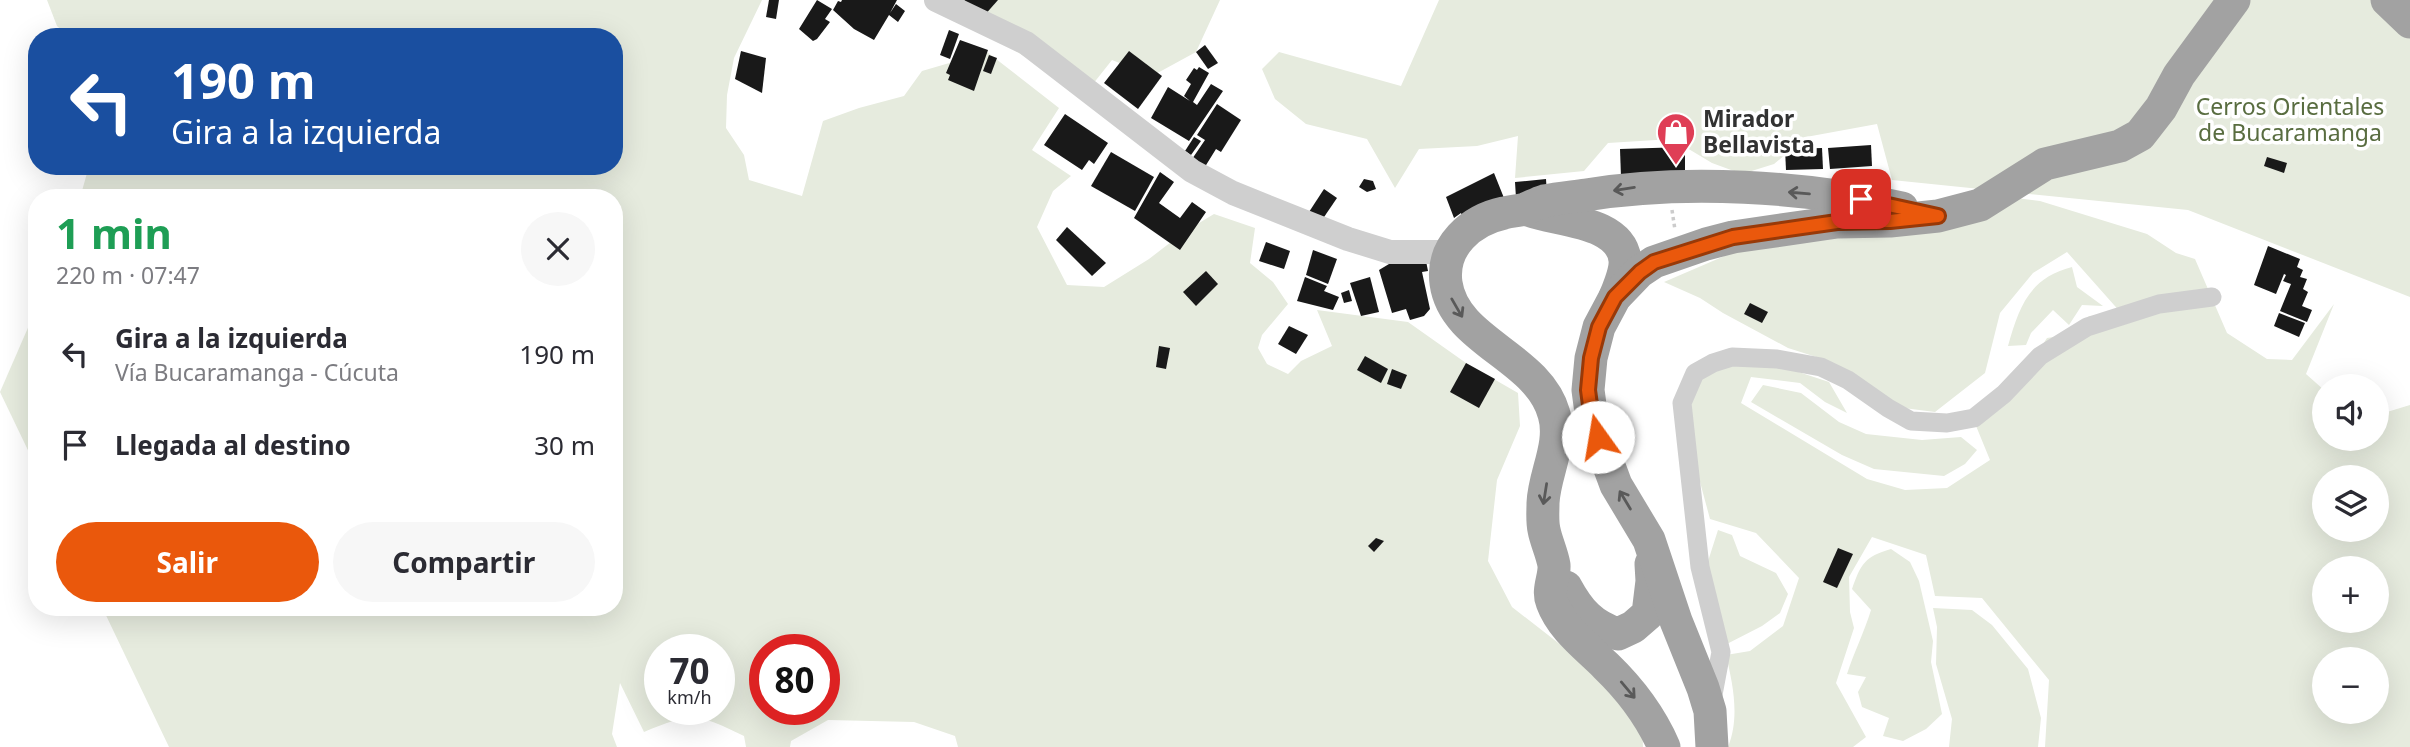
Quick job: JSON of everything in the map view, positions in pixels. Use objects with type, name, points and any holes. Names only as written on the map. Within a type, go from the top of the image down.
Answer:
[{"type":"highway","points":[[1615,297],[1654,262],[1679,253],[1733,237],[1837,222],[1890,221],[1938,216],[1980,205],[2045,164],[2120,146],[2140,135],[2161,108],[2179,75],[2234,0]]},
{"type":"highway","points":[[2387,0],[2410,22]]},
{"type":"highway","points":[[1649,540],[1652,581],[1648,614],[1633,627],[1618,634],[1605,629],[1576,606],[1554,567],[1544,528],[1543,500],[1556,436],[1555,416],[1548,398],[1528,373],[1478,335],[1452,302],[1446,284],[1446,262],[1465,232],[1478,222],[1503,213],[1526,209],[1543,201],[1636,187],[1692,186],[1861,199],[1938,216]]},
{"type":"highway","points":[[1526,209],[1544,216],[1589,224],[1612,239],[1622,250],[1625,262],[1615,297],[1599,327],[1591,358],[1588,390],[1592,420],[1616,485],[1649,540],[1710,711],[1712,747]]},
{"type":"highway","points":[[1554,567],[1550,600],[1560,618],[1580,643],[1628,689],[1653,721],[1664,747]]},
{"type":"street","points":[[936,0],[1026,43],[1192,171],[1233,193],[1348,239],[1390,252],[1450,252]]},
{"type":"street","points":[[1710,711],[1721,652],[1700,567],[1682,403],[1695,373],[1732,357],[1777,359],[1821,367],[1848,380],[1910,421],[1947,423],[1974,418],[2004,394],[2040,356],[2087,327],[2159,304],[2211,297]]},
{"type":"path","points":[[1669,187],[1679,253]]},
{"type":"green space","points":[[47,0],[762,0],[734,58],[727,95],[726,128],[744,155],[749,180],[802,196],[823,121],[904,96],[922,71],[987,52],[1059,108],[1032,150],[1071,176],[1053,191],[1037,227],[1067,285],[1104,287],[1214,214],[1255,228],[1250,263],[1273,282],[1288,304],[1262,335],[1258,348],[1267,364],[1288,374],[1301,361],[1332,346],[1317,310],[1408,322],[1466,363],[1518,393],[1520,426],[1497,480],[1488,561],[1512,607],[1566,649],[1642,721],[1643,747],[958,747],[955,736],[914,722],[840,720],[840,634],[749,634],[749,725],[819,725],[791,741],[790,747],[746,747],[744,736],[719,725],[735,725],[735,634],[644,634],[644,725],[663,725],[644,732],[620,683],[612,734],[617,747],[169,747],[106,616],[623,616],[623,189],[83,189],[86,175],[623,175],[623,28],[59,28]]},
{"type":"green space","points":[[933,0],[1220,0],[1196,52],[1152,76],[1112,60],[1085,94]]},
{"type":"green space","name":"Cerros Orientales de Bucaramanga","points":[[1439,0],[2410,0],[2410,297],[2188,210],[1892,180],[1877,124],[1806,137],[1774,164],[1742,174],[1712,163],[1672,139],[1608,143],[1584,171],[1515,178],[1518,136],[1477,146],[1419,149],[1395,188],[1367,139],[1306,124],[1275,99],[1262,69],[1279,52],[1401,86]]},
{"type":"green space","points":[[1976,193],[2040,201],[2147,234],[2176,253],[2195,259],[2227,333],[2267,359],[2292,360],[2334,304],[2306,374],[2312,379],[2312,451],[2389,451],[2389,411],[2410,405],[2410,747],[2045,747],[2049,680],[1982,598],[1935,596],[1926,555],[1872,537],[1849,577],[1850,612],[1854,628],[1836,683],[1866,737],[1853,747],[1728,747],[1734,713],[1733,689],[1726,655],[1750,651],[1783,626],[1799,578],[1756,533],[1710,519],[1696,467],[1685,381],[1732,350],[1829,382],[1847,413],[1825,402],[1800,383],[1751,377],[1741,403],[1867,479],[1905,490],[1947,488],[1990,460],[1974,421],[2024,373],[2047,338],[2072,334],[2089,316],[2122,314],[2067,252],[2033,273],[2000,313],[1985,373],[1935,412],[1880,405],[1829,361],[1788,348],[1700,298],[1664,282],[1764,239]]},
{"type":"green space","points":[[2072,267],[2077,287],[2103,306],[2082,305],[2069,325],[2053,310],[2031,333],[2026,345],[2008,346],[2028,296],[2045,278]]},
{"type":"green space","points":[[28,328],[28,450],[0,392]]},
{"type":"green space","points":[[1763,385],[1801,393],[1839,422],[1866,434],[1922,440],[1961,437],[1977,450],[1965,464],[1944,476],[1874,469],[1842,455],[1751,402]]},
{"type":"green space","points":[[1718,530],[1732,535],[1740,556],[1776,573],[1788,594],[1780,613],[1762,626],[1721,647],[1702,580]]},
{"type":"green space","points":[[1891,549],[1910,562],[1919,581],[1933,641],[1931,662],[1942,714],[1926,729],[1903,741],[1883,736],[1889,718],[1862,707],[1858,692],[1866,677],[1847,674],[1871,610],[1852,589],[1865,563],[1875,555]]},
{"type":"green space","points":[[1933,608],[1972,610],[1992,625],[2028,669],[2041,718],[2038,747],[1949,747],[1952,719],[1936,664],[1937,627]]},
{"type":"building","points":[[769,0],[779,0],[776,19],[766,17]]},
{"type":"building","points":[[817,0],[832,9],[825,19],[830,22],[813,41],[799,29]]},
{"type":"building","points":[[897,0],[890,13],[896,4],[905,11],[898,22],[889,15],[874,40],[854,29],[833,10],[838,1]]},
{"type":"building","points":[[964,0],[998,0],[983,17]]},
{"type":"building","points":[[949,30],[959,34],[950,59],[940,55]]},
{"type":"building","points":[[960,40],[988,50],[974,91],[948,80],[950,75],[946,73]]},
{"type":"building","points":[[1205,45],[1218,63],[1208,69],[1196,52]]},
{"type":"building","points":[[741,51],[766,58],[762,93],[735,79]]},
{"type":"building","points":[[1129,51],[1162,76],[1138,109],[1104,83]]},
{"type":"building","points":[[989,55],[997,58],[991,74],[983,71]]},
{"type":"building","points":[[1199,67],[1209,73],[1193,102],[1197,105],[1211,84],[1223,91],[1189,141],[1151,118],[1168,87],[1190,101],[1184,96],[1191,84],[1186,80],[1194,68],[1197,70]]},
{"type":"building","points":[[1217,104],[1241,120],[1221,152],[1216,149],[1203,170],[1190,162],[1205,140],[1197,135]]},
{"type":"building","points":[[1065,114],[1108,143],[1094,164],[1089,160],[1082,170],[1044,145]]},
{"type":"building","points":[[1194,137],[1201,141],[1191,155],[1185,151]]},
{"type":"building","points":[[1871,145],[1872,166],[1830,169],[1828,148]]},
{"type":"building","points":[[1685,147],[1685,175],[1621,177],[1620,149]]},
{"type":"building","points":[[1822,148],[1823,169],[1786,170],[1785,149]]},
{"type":"building","points":[[1111,152],[1154,177],[1135,211],[1091,186]]},
{"type":"building","points":[[2267,157],[2287,163],[2284,173],[2264,166]]},
{"type":"building","points":[[1160,172],[1174,182],[1159,203],[1180,218],[1192,202],[1206,212],[1180,250],[1134,218]]},
{"type":"building","points":[[1494,173],[1504,198],[1463,219],[1461,213],[1454,218],[1446,197]]},
{"type":"building","points":[[1364,179],[1373,181],[1376,189],[1367,192],[1359,187]]},
{"type":"building","points":[[1546,179],[1547,196],[1516,198],[1515,182]]},
{"type":"building","points":[[1324,189],[1337,198],[1322,220],[1309,212]]},
{"type":"building","points":[[1067,227],[1106,263],[1092,276],[1056,240]]},
{"type":"building","points":[[1266,242],[1290,251],[1284,269],[1259,261]]},
{"type":"building","points":[[2268,246],[2300,259],[2297,267],[2303,270],[2300,277],[2307,279],[2303,289],[2308,292],[2302,306],[2312,310],[2307,322],[2280,311],[2291,284],[2283,281],[2286,275],[2284,274],[2276,294],[2254,285]]},
{"type":"building","points":[[1313,250],[1337,259],[1328,284],[1306,275]]},
{"type":"building","points":[[1425,256],[1428,271],[1422,272],[1430,309],[1424,316],[1410,320],[1406,309],[1392,313],[1379,270],[1389,264],[1410,264]]},
{"type":"building","points":[[1206,271],[1218,284],[1196,306],[1183,292]]},
{"type":"building","points":[[1305,277],[1327,286],[1324,291],[1339,297],[1333,310],[1297,301]]},
{"type":"building","points":[[1370,277],[1379,312],[1361,316],[1350,283]]},
{"type":"building","points":[[1349,290],[1352,301],[1344,303],[1341,293]]},
{"type":"building","points":[[1750,303],[1768,312],[1762,323],[1744,314]]},
{"type":"building","points":[[2279,313],[2305,323],[2299,337],[2274,326]]},
{"type":"building","points":[[1289,326],[1308,335],[1296,354],[1278,344]]},
{"type":"building","points":[[1159,346],[1170,348],[1166,369],[1156,367]]},
{"type":"building","points":[[1365,356],[1388,369],[1381,383],[1357,370]]},
{"type":"building","points":[[1466,363],[1495,379],[1479,408],[1450,392]]},
{"type":"building","points":[[1392,369],[1407,375],[1401,389],[1387,384]]},
{"type":"building","points":[[1376,538],[1384,541],[1374,552],[1368,546]]},
{"type":"building","points":[[1838,548],[1853,554],[1837,588],[1823,582]]},
{"type":"place","name":"Mirador Bellavista","points":[[1676,166]]},
{"type":"route","points":[[1598,437],[1592,420],[1588,390],[1595,342],[1599,327],[1615,297],[1640,272],[1654,262],[1733,237],[1837,222],[1890,221],[1938,216],[1861,199]]}]
